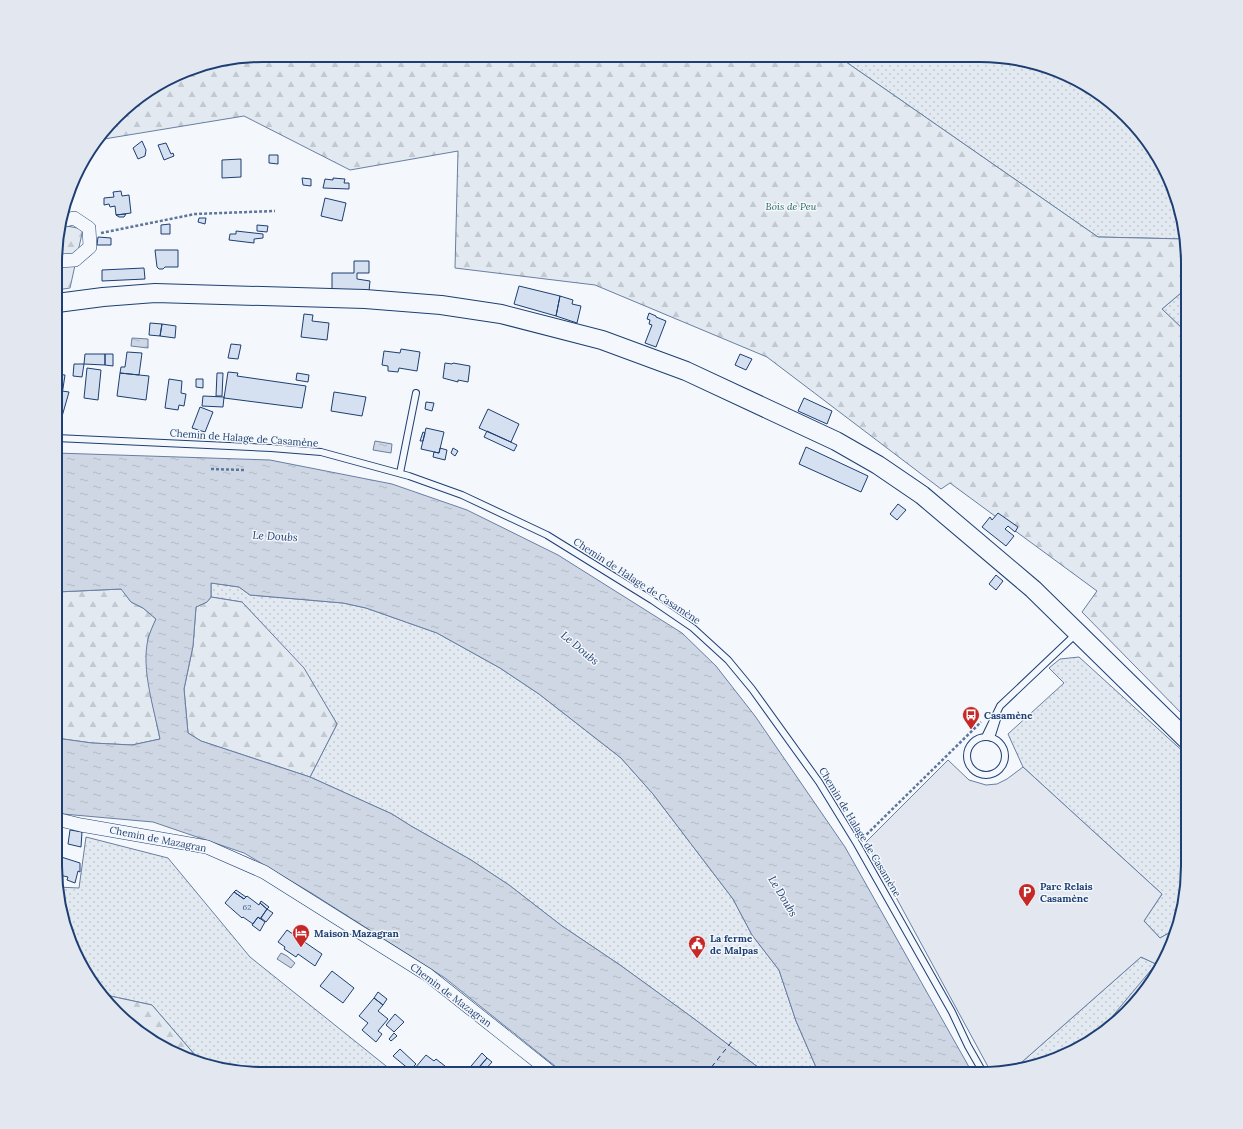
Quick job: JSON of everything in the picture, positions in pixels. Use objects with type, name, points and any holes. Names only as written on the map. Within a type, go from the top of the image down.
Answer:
[{"type":"main road","points":[[62,302],[103,297],[155,293],[365,299],[441,305],[501,314],[602,340],[686,371],[836,441],[878,465],[922,495],[1017,573],[1181,734]]},
{"type":"street","points":[[62,261],[75,260],[90,246],[89,228],[74,218],[67,220]]},
{"type":"street","name":"Chemin de Mazagran","points":[[62,820],[207,847],[264,872],[428,975],[544,1067]]},
{"type":"lane","points":[[400,474],[416,393]]},
{"type":"lane","name":"Chemin de Halage de Casamène","points":[[62,438],[271,448],[320,452],[400,474],[462,495],[547,535],[652,600],[693,628],[728,660],[752,689],[819,782],[857,844],[952,1012],[980,1067]]},
{"type":"lane","points":[[988,737],[1000,706],[1078,632]]},
{"type":"lane","points":[[988,737],[1002,745],[1005,752],[1004,765],[995,774],[982,776],[976,774],[968,764],[967,752],[969,746],[973,742],[979,738],[988,737]]},
{"type":"path","points":[[89,236],[195,214],[275,211]]},
{"type":"path","points":[[211,469],[245,470]]},
{"type":"path","points":[[857,844],[989,714],[1000,706]]},
{"type":"green space","name":"Bois de Peu","points":[[250,62],[846,62],[1098,237],[1179,239],[1181,250],[1181,293],[1162,309],[1181,327],[1181,713],[1082,612],[1097,591],[950,483],[941,489],[767,357],[595,285],[455,268],[458,151],[350,170],[244,116],[106,139],[130,112],[162,89],[186,77],[211,69]]},
{"type":"green space","points":[[846,62],[993,62],[1032,69],[1057,77],[1092,96],[1113,112],[1131,130],[1154,162],[1166,186],[1170,198],[1179,239],[1098,237]]},
{"type":"green space","points":[[66,226],[83,229],[70,288],[62,289],[62,250]]},
{"type":"green space","points":[[1181,293],[1181,327],[1162,309]]},
{"type":"green space","points":[[211,583],[239,587],[250,595],[343,603],[366,608],[437,633],[500,668],[539,694],[621,758],[653,794],[733,899],[752,935],[779,970],[796,1021],[816,1067],[758,1067],[620,965],[562,926],[509,885],[471,860],[392,814],[310,777],[337,724],[303,668],[242,602],[211,597]]},
{"type":"green space","points":[[122,589],[131,602],[143,608],[156,619],[148,638],[151,696],[160,739],[132,745],[92,743],[62,739],[62,592]]},
{"type":"green space","points":[[211,597],[242,602],[304,668],[337,724],[310,777],[201,741],[188,733],[184,689],[193,646],[196,607],[207,602]]},
{"type":"green space","points":[[1079,657],[1181,750],[1181,879],[1177,905],[1169,933],[1160,938],[1144,921],[1162,894],[1023,767],[1008,734],[1064,683],[1049,668],[1060,659]]},
{"type":"green space","points":[[86,837],[168,858],[250,957],[387,1067],[250,1067],[224,1063],[195,1055],[152,1005],[110,996],[96,978],[77,943],[66,905],[63,887],[79,888]]},
{"type":"green space","points":[[1141,957],[1155,964],[1147,978],[1131,999],[1113,1017],[1092,1033],[1057,1052],[1021,1062]]},
{"type":"green space","points":[[1153,967],[1131,999],[1110,1019]]},
{"type":"green space","points":[[110,996],[152,1005],[195,1055],[162,1040],[151,1033],[130,1017]]},
{"type":"shaded area","name":"Parc Relais Casamène","points":[[948,760],[969,780],[986,785],[997,784],[1007,779],[1023,767],[1162,894],[1144,921],[1160,938],[1169,933],[1155,964],[1141,957],[1021,1062],[988,1067],[866,842]]},
{"type":"water","points":[[132,338],[148,339],[148,348],[131,346]]},
{"type":"water","points":[[375,441],[392,444],[391,453],[373,450]]},
{"type":"water","name":"Le Doubs","points":[[62,453],[270,460],[392,484],[467,510],[558,555],[682,633],[716,666],[755,716],[845,847],[969,1067],[816,1067],[796,1021],[779,970],[752,935],[733,899],[653,794],[621,758],[539,694],[500,668],[437,633],[366,608],[343,603],[250,595],[239,587],[211,583],[211,597],[207,602],[196,607],[193,646],[184,689],[188,733],[201,741],[310,777],[392,814],[471,860],[509,885],[562,926],[620,965],[758,1067],[556,1067],[445,978],[313,894],[244,853],[153,822],[62,814],[62,739],[92,743],[132,745],[160,739],[149,689],[146,663],[148,639],[156,619],[143,608],[131,602],[121,589],[62,592]]},
{"type":"water","points":[[281,953],[295,963],[291,968],[277,959]]},
{"type":"building","points":[[142,141],[146,150],[145,156],[138,159],[133,148]]},
{"type":"building","points":[[166,143],[171,154],[173,153],[174,156],[164,160],[158,145]]},
{"type":"building","points":[[269,155],[278,155],[278,164],[269,163]]},
{"type":"building","points":[[241,159],[241,177],[222,178],[222,160]]},
{"type":"building","points":[[302,178],[311,179],[311,186],[303,185]]},
{"type":"building","points":[[333,178],[345,179],[344,183],[349,183],[349,189],[323,188],[325,179],[333,180]]},
{"type":"building","points":[[121,191],[122,196],[129,195],[131,213],[116,215],[115,206],[110,207],[109,204],[104,205],[104,198],[114,197],[113,192]]},
{"type":"building","points":[[325,198],[346,203],[342,221],[321,216]]},
{"type":"building","points":[[126,214],[124,217],[119,217],[116,215]]},
{"type":"building","points":[[199,218],[206,218],[205,224],[198,222]]},
{"type":"building","points":[[170,224],[170,234],[161,234],[161,225]]},
{"type":"building","points":[[257,225],[268,226],[267,232],[257,231]]},
{"type":"building","points":[[236,231],[263,234],[263,238],[254,239],[254,243],[229,240],[230,234],[236,234]]},
{"type":"building","points":[[98,237],[111,238],[111,245],[97,245]]},
{"type":"building","points":[[155,250],[178,250],[178,267],[165,267],[163,269],[159,269],[157,267]]},
{"type":"building","points":[[354,261],[369,261],[369,273],[357,273],[357,279],[370,281],[369,291],[332,289],[332,273],[354,273]]},
{"type":"building","points":[[144,268],[145,279],[102,281],[102,270]]},
{"type":"building","points":[[519,286],[560,296],[556,316],[514,304]]},
{"type":"building","points":[[560,296],[573,300],[572,304],[581,306],[577,323],[556,316]]},
{"type":"building","points":[[649,313],[666,321],[656,347],[645,343],[652,325],[649,324],[650,320],[647,319]]},
{"type":"building","points":[[304,314],[313,315],[312,321],[329,323],[327,340],[301,337]]},
{"type":"building","points":[[150,323],[162,324],[160,336],[149,335]]},
{"type":"building","points":[[162,324],[176,326],[175,338],[160,336]]},
{"type":"building","points":[[231,344],[241,345],[238,359],[228,358]]},
{"type":"building","points":[[401,349],[420,352],[417,371],[399,368],[398,372],[388,371],[388,366],[382,365],[384,351],[400,353]]},
{"type":"building","points":[[127,352],[142,353],[139,375],[120,373],[121,367],[125,367]]},
{"type":"building","points":[[85,354],[105,354],[105,365],[84,364]]},
{"type":"building","points":[[105,354],[113,354],[113,366],[105,365]]},
{"type":"building","points":[[740,354],[752,359],[746,370],[735,365]]},
{"type":"building","points":[[445,363],[470,366],[468,382],[458,380],[458,382],[443,378]]},
{"type":"building","points":[[74,364],[84,364],[82,377],[73,376]]},
{"type":"building","points":[[87,368],[101,370],[98,400],[84,398]]},
{"type":"building","points":[[228,372],[238,373],[237,376],[306,386],[302,408],[224,398]]},
{"type":"building","points":[[120,373],[149,376],[146,400],[117,396]]},
{"type":"building","points":[[217,373],[223,373],[222,396],[216,396]]},
{"type":"building","points":[[297,373],[309,375],[308,382],[296,380]]},
{"type":"building","points":[[62,375],[65,375],[62,395]]},
{"type":"building","points":[[169,379],[182,381],[181,393],[186,394],[184,406],[179,405],[178,410],[165,408]]},
{"type":"building","points":[[196,379],[203,379],[203,388],[196,387]]},
{"type":"building","points":[[62,391],[69,392],[62,416]]},
{"type":"building","points":[[334,392],[366,397],[362,416],[331,411]]},
{"type":"building","points":[[203,396],[224,397],[223,407],[202,406]]},
{"type":"building","points":[[804,398],[832,411],[827,424],[798,411]]},
{"type":"building","points":[[426,402],[434,403],[432,411],[425,409]]},
{"type":"building","points":[[200,407],[213,412],[205,432],[192,428]]},
{"type":"building","points":[[488,409],[519,424],[511,442],[479,428]]},
{"type":"building","points":[[426,428],[444,432],[439,453],[421,449]]},
{"type":"building","points":[[487,431],[517,445],[514,451],[484,437]]},
{"type":"building","points":[[423,432],[425,433],[423,441],[420,441]]},
{"type":"building","points":[[806,447],[868,476],[861,492],[799,464]]},
{"type":"building","points":[[440,448],[447,450],[445,460],[433,457],[434,452],[439,453]]},
{"type":"building","points":[[453,448],[458,451],[455,456],[451,453]]},
{"type":"building","points":[[898,504],[906,510],[897,520],[890,514]]},
{"type":"building","points":[[998,513],[1018,527],[1015,532],[1008,526],[1005,529],[1014,536],[1006,546],[982,527],[990,517],[992,520]]},
{"type":"building","points":[[996,575],[1003,581],[996,590],[989,584]]},
{"type":"building","points":[[70,830],[82,832],[81,847],[68,844]]},
{"type":"building","points":[[62,857],[80,863],[80,872],[78,871],[75,883],[67,880],[68,877],[62,876]]},
{"type":"building","points":[[236,890],[246,897],[244,899],[234,892]]},
{"type":"building","points":[[234,892],[244,899],[247,896],[259,905],[260,903],[267,909],[260,919],[258,917],[253,924],[243,917],[242,918],[225,903]]},
{"type":"building","points":[[261,901],[269,907],[267,909],[260,903]]},
{"type":"building","points":[[267,909],[273,913],[266,922],[261,918]]},
{"type":"building","points":[[258,917],[265,922],[260,931],[252,925]]},
{"type":"building","points":[[287,930],[322,954],[315,966],[298,954],[296,957],[284,949],[285,947],[278,942]]},
{"type":"building","points":[[332,971],[354,988],[343,1003],[320,986]]},
{"type":"building","points":[[378,992],[387,999],[383,1005],[374,998]]},
{"type":"building","points":[[374,998],[383,1005],[378,1011],[388,1019],[378,1031],[382,1034],[376,1042],[362,1030],[368,1023],[359,1016]]},
{"type":"building","points":[[395,1014],[404,1022],[394,1032],[386,1025]]},
{"type":"building","points":[[394,1033],[397,1036],[391,1041],[389,1039]]},
{"type":"building","points":[[400,1049],[416,1064],[413,1067],[406,1067],[393,1056]]},
{"type":"building","points":[[482,1053],[487,1058],[480,1067],[470,1067]]},
{"type":"building","points":[[426,1055],[434,1061],[436,1059],[445,1066],[444,1067],[416,1067]]},
{"type":"building","points":[[487,1058],[492,1062],[488,1067],[479,1067]]},
{"type":"ferry route","points":[[712,1067],[733,1040]]},
{"type":"place","name":"Casamène","points":[[971,730]]},
{"type":"place","name":"Parc Relais Casamène","points":[[1027,907]]},
{"type":"place","name":"Maison Mazagran","points":[[301,948]]},
{"type":"place","name":"La ferme de Malpas","points":[[697,959]]}]
